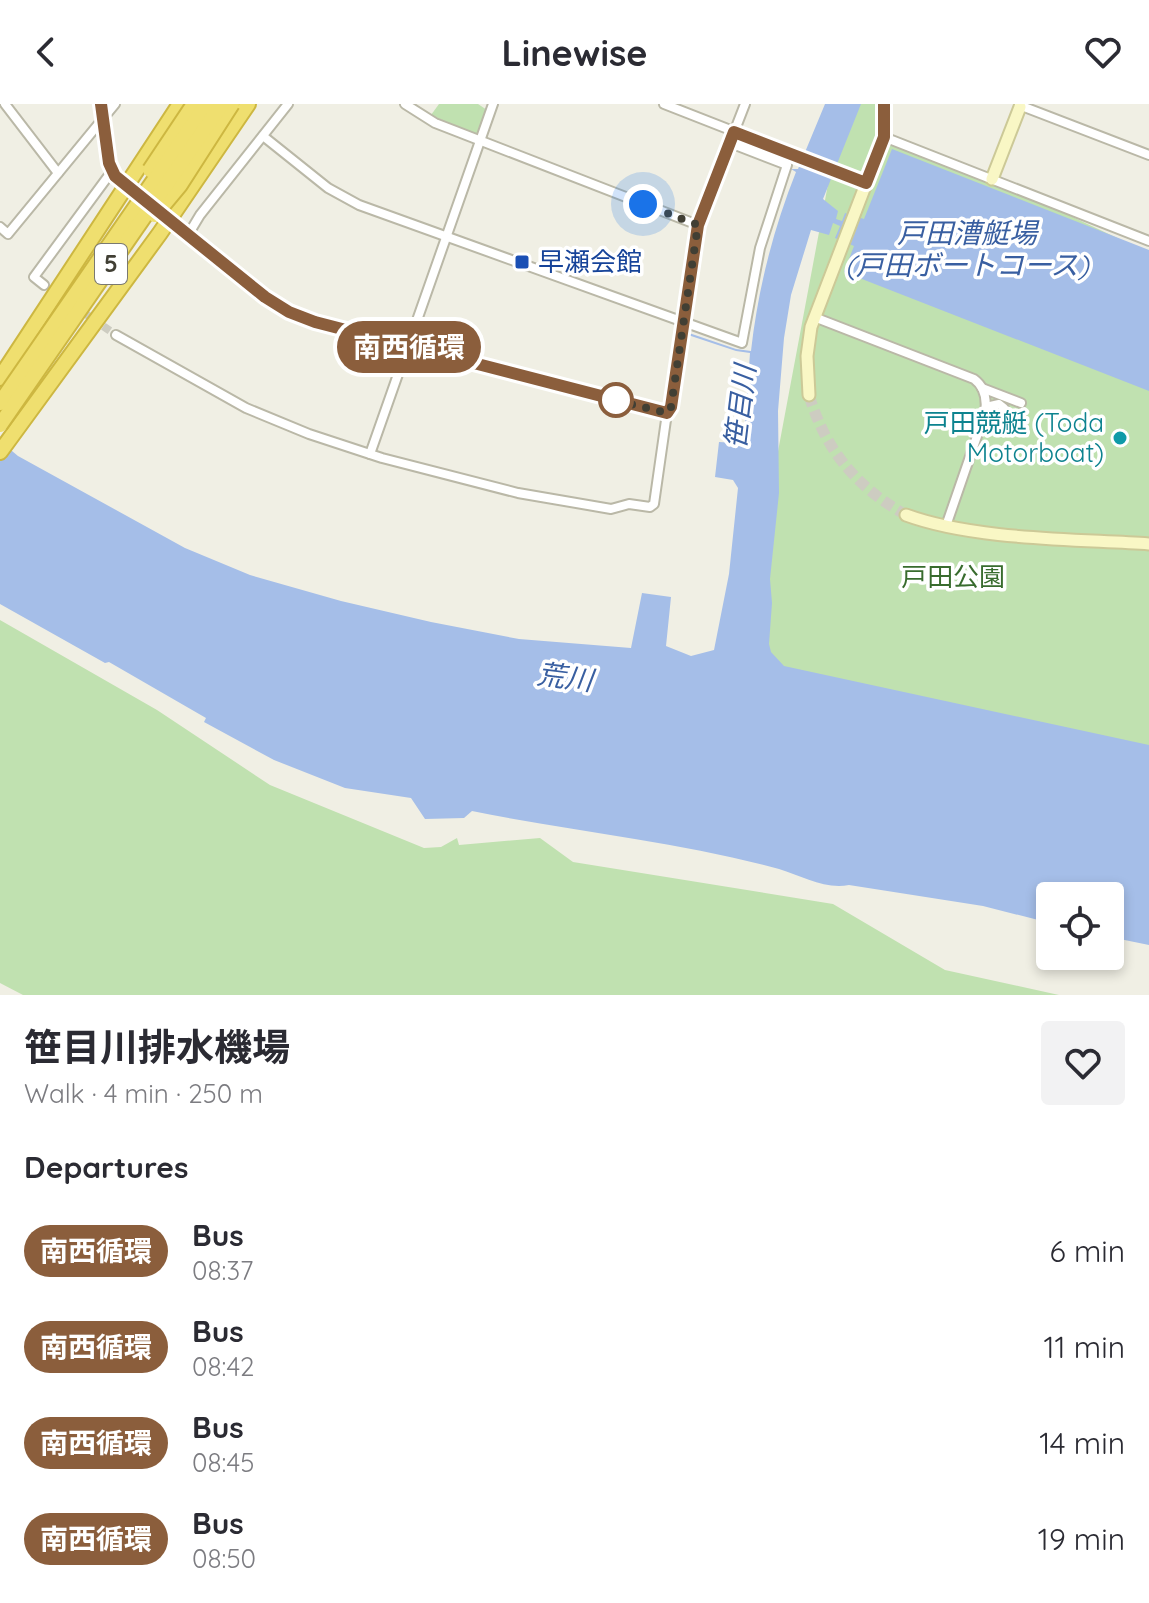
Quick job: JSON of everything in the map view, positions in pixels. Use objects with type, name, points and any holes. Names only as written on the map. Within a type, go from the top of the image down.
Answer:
[{"type":"highway","points":[[0,378],[180,104]]},
{"type":"highway","points":[[79,300],[151,168],[194,104]]},
{"type":"highway","name":"5","points":[[0,425],[207,104]]},
{"type":"highway","name":"5","points":[[0,403],[222,104]]},
{"type":"highway","points":[[79,300],[180,185],[232,104]]},
{"type":"highway","points":[[0,452],[160,233],[248,104]]},
{"type":"street","points":[[5,104],[58,173]]},
{"type":"street","points":[[44,285],[34,277],[113,173],[100,104]]},
{"type":"street","points":[[0,227],[8,234],[115,104]]},
{"type":"street","points":[[288,104],[185,233],[265,297],[289,312],[315,322],[667,413]]},
{"type":"street","points":[[405,104],[435,123],[698,225]]},
{"type":"street","points":[[370,454],[493,104]]},
{"type":"street","points":[[664,104],[860,186]]},
{"type":"street","points":[[116,335],[246,408],[370,454],[518,493],[611,509],[629,504],[650,507],[654,504],[667,413],[671,407],[698,225],[730,143],[738,134],[745,104]]},
{"type":"street","points":[[809,395],[807,356],[814,317],[860,186],[884,137],[884,104]]},
{"type":"street","points":[[992,179],[1020,106],[1149,155]]},
{"type":"street","points":[[263,136],[343,197],[446,238],[742,343],[763,236],[787,165],[730,143]]},
{"type":"street","points":[[884,137],[1149,241]]},
{"type":"street","points":[[814,317],[974,379],[982,388],[1021,403]]},
{"type":"street","points":[[946,526],[986,407],[982,388]]},
{"type":"street","points":[[981,423],[998,425],[1005,415],[1004,408],[999,404],[986,407]]},
{"type":"street","points":[[906,515],[946,526],[997,533],[1149,544]]},
{"type":"green space","points":[[439,104],[478,104],[487,110],[478,136],[431,115]]},
{"type":"green space","name":"戸田公園","points":[[843,104],[883,104],[884,137],[992,179],[1149,253],[1149,831],[727,724]]},
{"type":"green space","points":[[0,620],[157,710],[270,785],[424,848],[441,847],[457,838],[459,845],[540,838],[573,862],[833,904],[945,970],[1059,995],[23,995],[0,983]]},
{"type":"water","points":[[825,104],[861,104],[823,199],[838,211],[836,219],[842,221],[845,213],[864,219],[892,149],[1149,250],[1149,391],[844,272],[854,246],[835,238],[840,226],[833,223],[829,235],[811,230],[791,295],[784,338],[778,411],[779,493],[770,579],[769,644],[771,652],[784,666],[1149,745],[1149,945],[1124,940],[1124,882],[1036,882],[1036,919],[983,906],[849,885],[823,884],[779,869],[703,851],[472,811],[464,818],[425,819],[411,798],[345,788],[274,760],[204,722],[206,718],[109,662],[105,663],[0,604],[0,441],[18,456],[185,548],[250,575],[341,601],[519,639],[631,648],[642,593],[671,597],[666,646],[691,656],[714,650],[729,574],[738,488],[733,480],[715,477],[719,442],[736,443],[744,436],[750,353],[688,335],[751,351],[768,260],[796,172],[791,169],[798,169]]},
{"type":"tunnel","points":[[115,176],[144,199]]},
{"type":"tunnel","points":[[54,292],[116,335]]},
{"type":"tunnel","points":[[809,395],[824,433],[845,465],[872,492],[906,515]]},
{"type":"bus line","name":"南西循環","points":[[101,104],[109,163],[115,176],[265,297],[289,312],[315,322],[667,413],[671,407],[698,225],[734,132],[866,183],[884,137],[884,104]]},
{"type":"place","name":"早瀬会館","points":[[522,262]]},
{"type":"place","name":"戸田競艇 (Toda Motorboat)","points":[[1120,438]]},
{"type":"route","points":[[616,400],[610,399],[667,413],[671,407],[698,225],[643,204]]},
{"type":"water label","name":"戸田漕艇場 (戸田ボートコース)","points":[[967,249]]},
{"type":"water label","name":"笹目川","points":[[740,407]]},
{"type":"water label","name":"荒川","points":[[565,677]]}]
